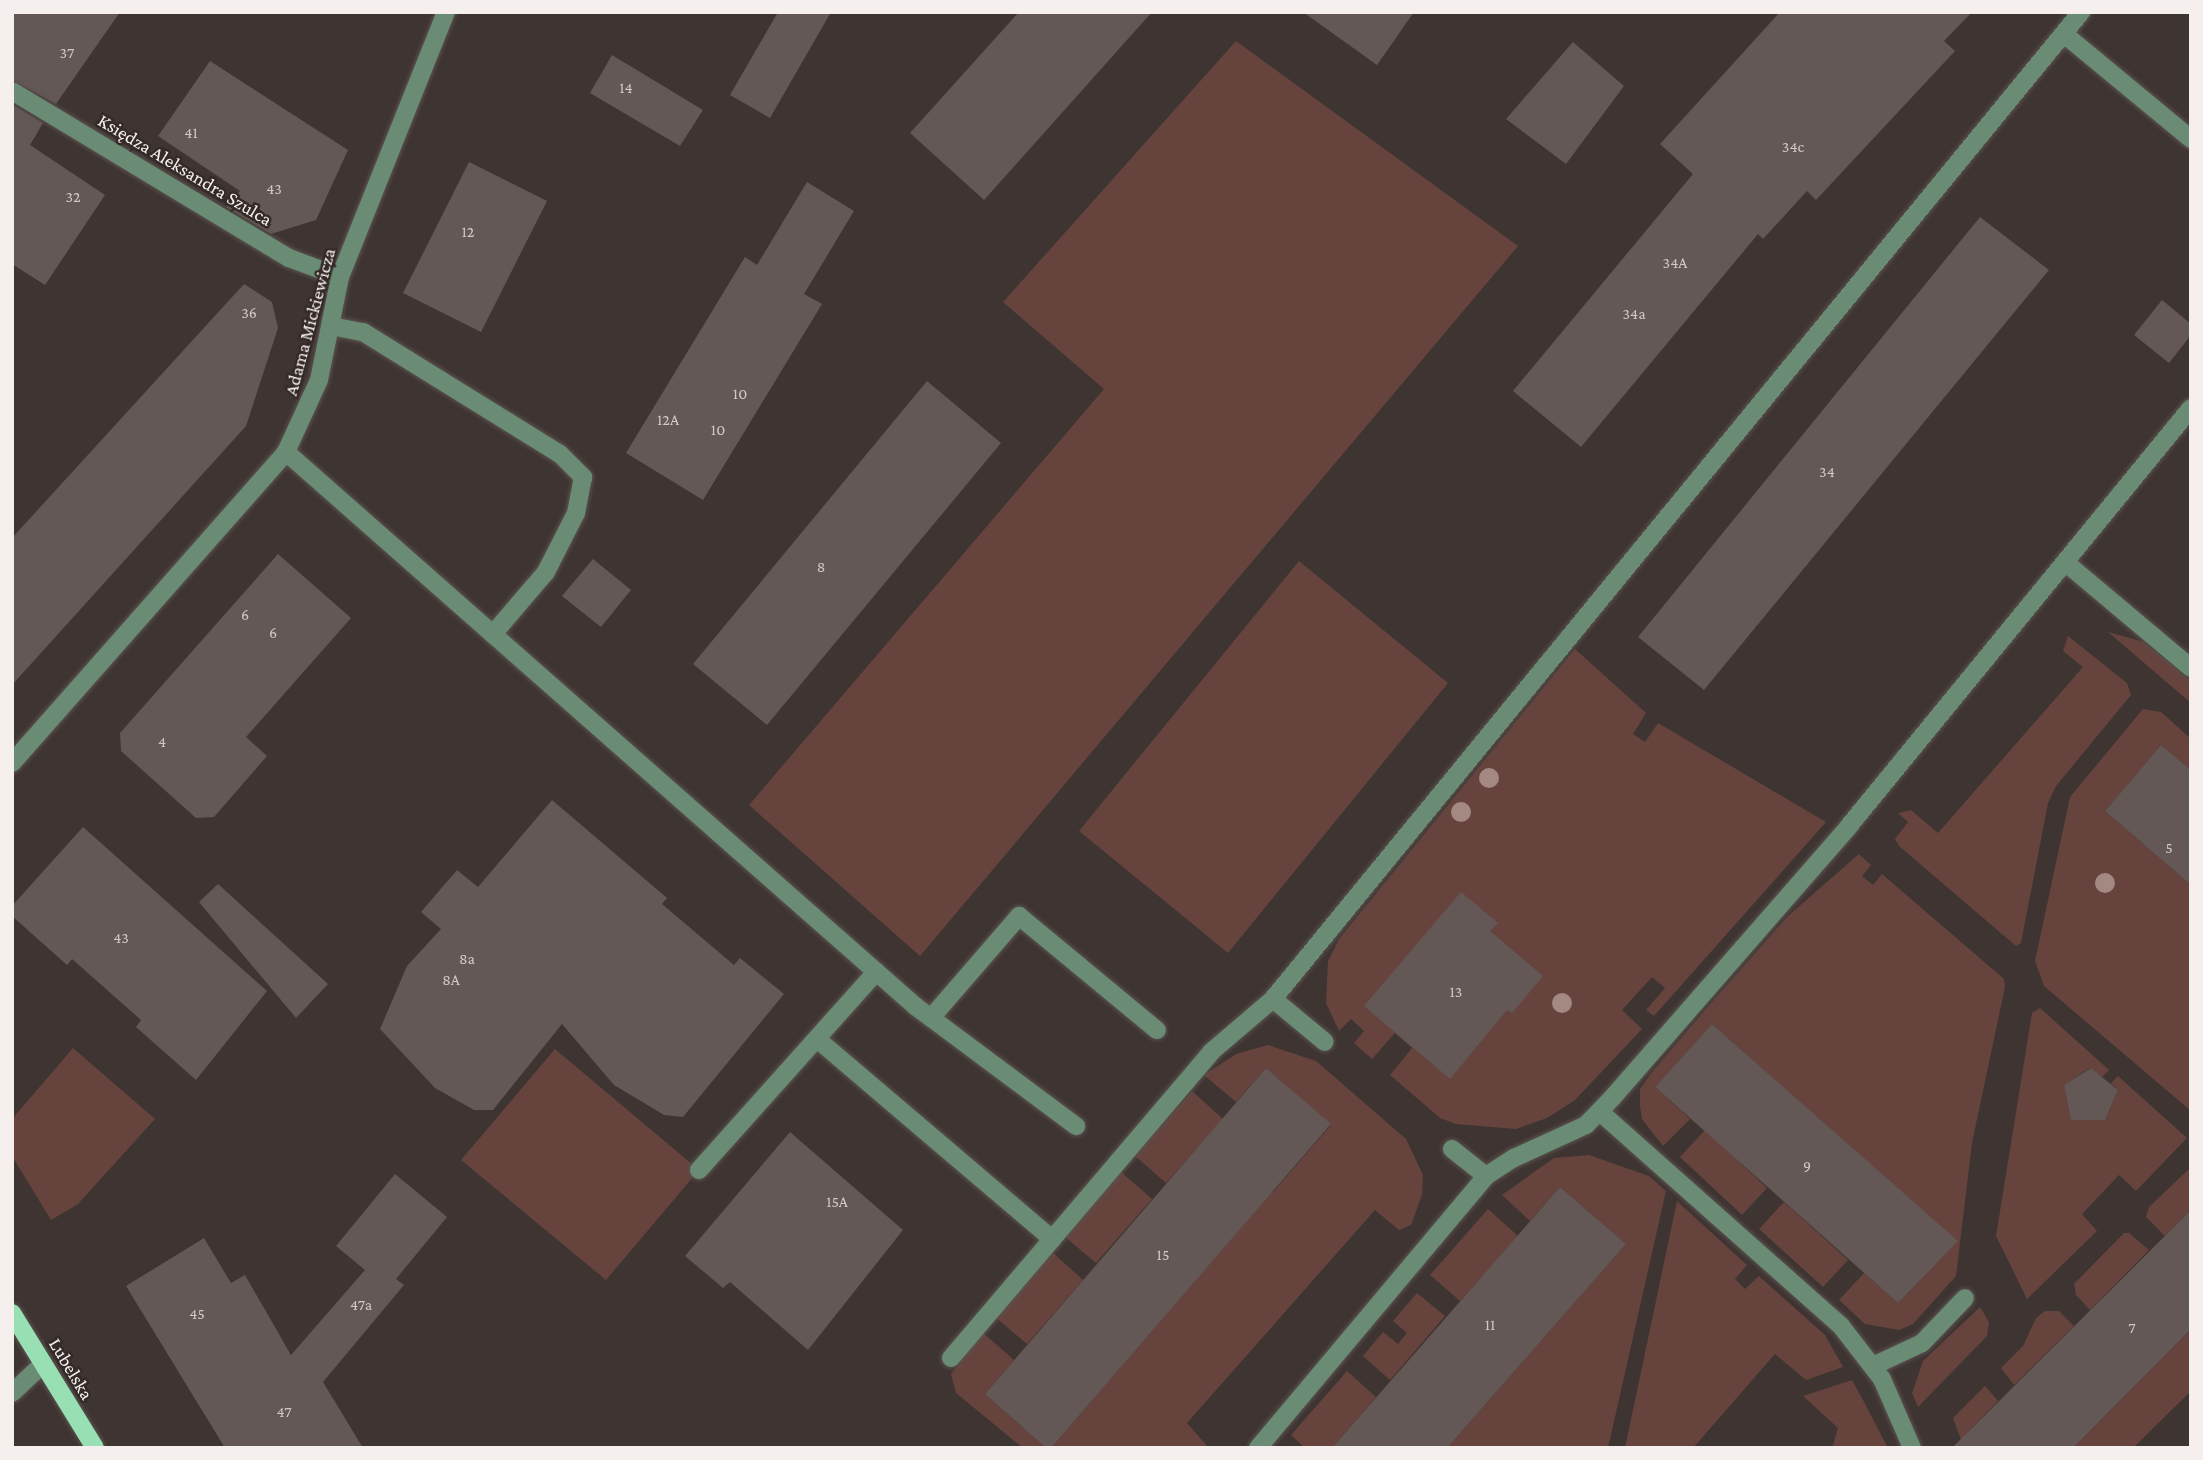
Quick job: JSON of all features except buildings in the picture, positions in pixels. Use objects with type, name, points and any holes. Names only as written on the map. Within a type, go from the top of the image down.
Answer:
[{"type":"main road","name":"Lubelska","points":[[12,1313],[95,1448]]},
{"type":"street","name":"Adama Mickiewicza","points":[[15,753],[286,452],[309,407],[331,326],[340,277],[446,12]]},
{"type":"street","points":[[951,1358],[1210,1052],[1273,999],[2081,12]]},
{"type":"street","points":[[2064,34],[2191,139]]},
{"type":"street","name":"Księdza Aleksandra Szulca","points":[[12,91],[289,258],[340,277]]},
{"type":"street","points":[[331,326],[363,332],[560,453],[583,477],[576,513],[546,572],[493,634]]},
{"type":"street","points":[[1258,1448],[1486,1176],[1514,1158],[1578,1129],[1600,1112],[1849,826],[1880,783],[2066,563],[2191,408]]},
{"type":"street","points":[[286,452],[876,972],[931,1018],[1076,1126]]},
{"type":"street","points":[[2066,563],[2191,668]]},
{"type":"street","points":[[931,1018],[1019,916],[1157,1030]]},
{"type":"street","points":[[699,1170],[876,972]]},
{"type":"street","points":[[1273,999],[1325,1041]]},
{"type":"street","points":[[817,1039],[1052,1239]]},
{"type":"street","points":[[1600,1112],[1826,1311],[1873,1366],[1912,1448]]},
{"type":"street","points":[[1452,1149],[1486,1176]]},
{"type":"street","points":[[1873,1366],[1922,1343],[1965,1298]]},
{"type":"street","points":[[12,1393],[43,1364]]},
{"type":"shaded area","points":[[1236,41],[1518,246],[920,956],[749,805],[1104,389],[1003,302]]},
{"type":"shaded area","points":[[1299,561],[1448,683],[1228,953],[1079,831]]},
{"type":"shaded area","points":[[2108,632],[2144,642],[2191,681],[2191,703]]},
{"type":"shaded area","points":[[2068,636],[2127,683],[2131,695],[2056,786],[2048,803],[2021,943],[2016,946],[1899,846],[1895,839],[1908,822],[1898,813],[1911,810],[1938,833],[2083,667],[2063,651]]},
{"type":"shaded area","points":[[1575,649],[1646,713],[1633,734],[1645,742],[1658,723],[1826,822],[1654,1016],[1646,1010],[1665,988],[1652,977],[1622,1010],[1642,1029],[1575,1100],[1547,1118],[1516,1129],[1456,1124],[1440,1118],[1390,1075],[1412,1048],[1395,1033],[1372,1059],[1354,1043],[1364,1031],[1351,1019],[1339,1031],[1326,1003],[1328,961],[1339,939]]},
{"type":"shaded area","points":[[2143,709],[2161,712],[2191,739],[2191,770],[2161,745],[2105,811],[2191,885],[2191,1111],[2044,986],[2035,961],[2070,797]]},
{"type":"shaded area","points":[[1859,854],[1871,865],[1862,876],[1873,885],[1882,874],[2004,979],[2005,987],[1972,1143],[1956,1276],[1913,1324],[1899,1330],[1865,1324],[1839,1300],[1864,1273],[1898,1303],[1957,1241],[1712,1024],[1655,1087],[1690,1119],[1663,1146],[1642,1119],[1640,1106],[1640,1089],[1712,1002],[1788,916]]},
{"type":"shaded area","points":[[2040,1008],[2109,1070],[2102,1077],[2090,1068],[2064,1085],[2071,1120],[2105,1120],[2118,1090],[2111,1083],[2118,1076],[2187,1138],[2136,1191],[2119,1175],[2082,1214],[2097,1231],[2027,1299],[1996,1236],[2032,1013]]},
{"type":"shaded area","points":[[1268,1045],[1316,1061],[1406,1139],[1423,1175],[1422,1195],[1411,1225],[1399,1230],[1375,1210],[1187,1423],[1209,1448],[1051,1448],[1247,1221],[1266,1188],[1272,1193],[1331,1125],[1266,1068],[1236,1102],[1204,1075],[1236,1054]]},
{"type":"shaded area","points":[[73,1048],[155,1119],[78,1204],[51,1220],[12,1156],[12,1119]]},
{"type":"shaded area","points":[[555,1049],[699,1170],[606,1280],[461,1160]]},
{"type":"shaded area","points":[[1192,1091],[1223,1119],[1166,1183],[1135,1156]]},
{"type":"shaded area","points":[[1705,1130],[1767,1188],[1742,1215],[1680,1157]]},
{"type":"shaded area","points":[[1589,1155],[1649,1176],[1666,1191],[1608,1448],[1447,1448],[1626,1244],[1560,1187],[1530,1221],[1502,1195],[1554,1158]]},
{"type":"shaded area","points":[[2191,1167],[2191,1210],[2165,1236],[2146,1217],[2149,1207]]},
{"type":"shaded area","points":[[1120,1171],[1152,1199],[1096,1263],[1064,1236]]},
{"type":"shaded area","points":[[1677,1201],[1747,1265],[1735,1279],[1745,1289],[1759,1276],[1825,1335],[1843,1367],[1806,1380],[1775,1354],[1693,1448],[1625,1448]]},
{"type":"shaded area","points":[[1784,1202],[1848,1260],[1823,1287],[1759,1229]]},
{"type":"shaded area","points":[[1488,1209],[1518,1236],[1460,1301],[1430,1275]]},
{"type":"shaded area","points":[[2124,1233],[2129,1233],[2149,1250],[2090,1310],[2076,1295],[2074,1284]]},
{"type":"shaded area","points":[[1052,1252],[1083,1280],[1027,1344],[995,1317]]},
{"type":"shaded area","points":[[1417,1293],[1445,1316],[1390,1380],[1363,1356],[1383,1332],[1398,1344],[1407,1333],[1393,1321]]},
{"type":"shaded area","points":[[1980,1307],[1989,1322],[1987,1336],[1918,1407],[1912,1393],[1923,1361]]},
{"type":"shaded area","points":[[2045,1311],[2059,1311],[2074,1326],[2014,1385],[2001,1368],[2023,1346],[2036,1318]]},
{"type":"shaded area","points":[[2191,1329],[2191,1391],[2133,1448],[2073,1448]]},
{"type":"shaded area","points":[[982,1332],[1014,1360],[985,1394],[1046,1448],[1023,1448],[956,1393],[951,1374]]},
{"type":"shaded area","points":[[1347,1371],[1376,1397],[1332,1448],[1305,1448],[1291,1435]]},
{"type":"shaded area","points":[[1852,1380],[1888,1448],[1832,1448],[1838,1428],[1803,1396]]},
{"type":"shaded area","points":[[1985,1386],[1998,1401],[1967,1433],[1981,1448],[1964,1448],[1953,1418]]}]
